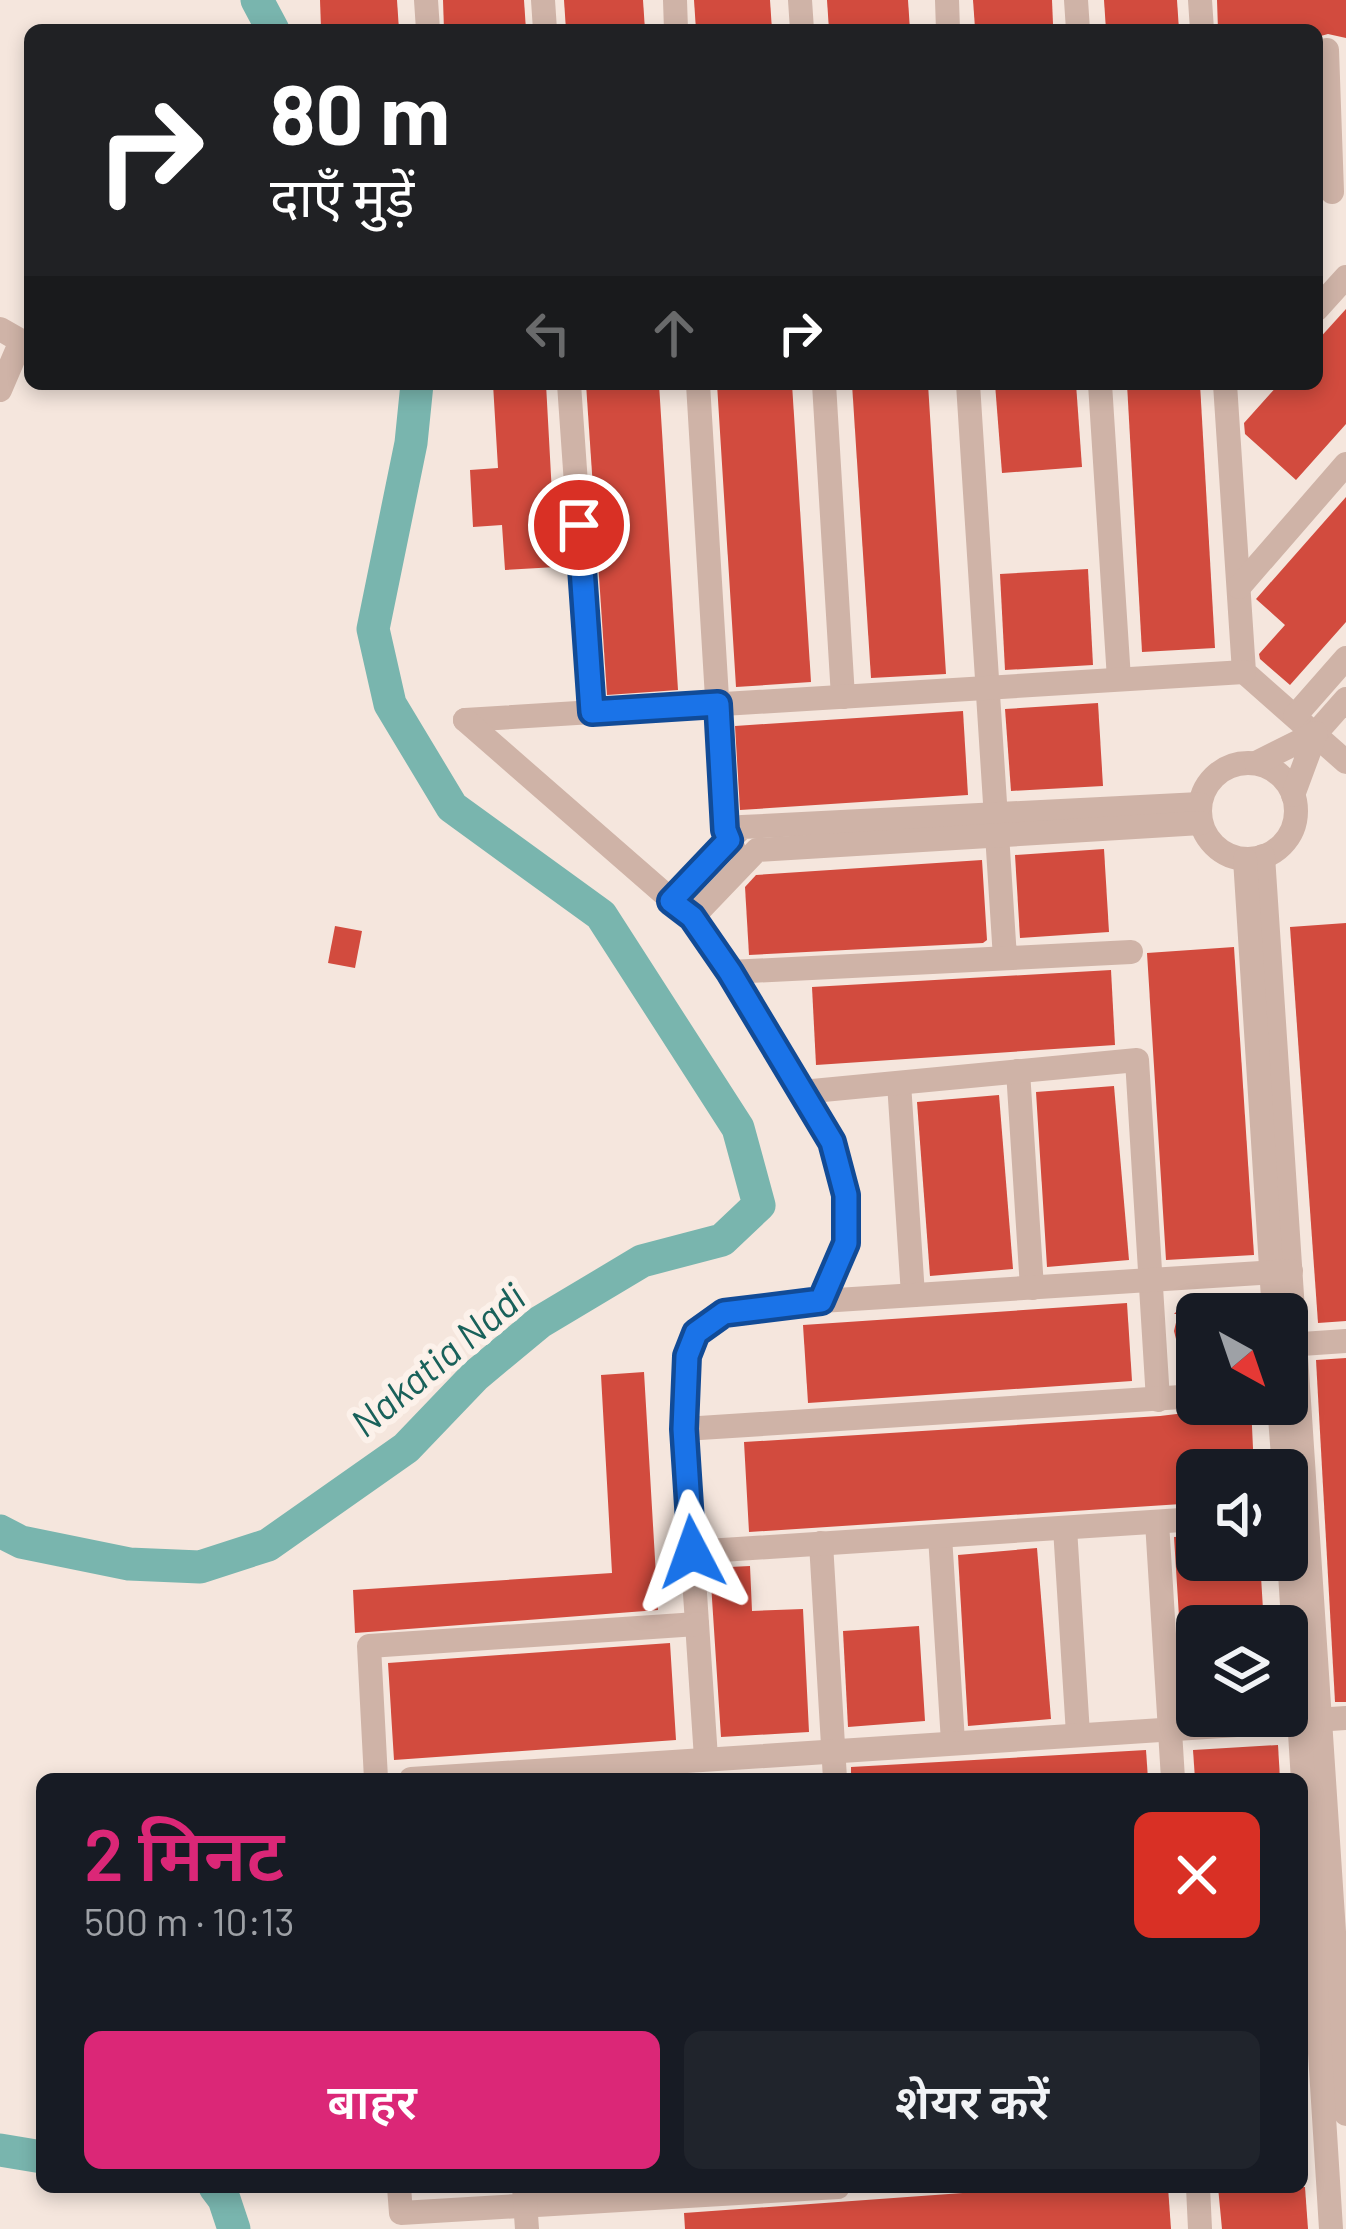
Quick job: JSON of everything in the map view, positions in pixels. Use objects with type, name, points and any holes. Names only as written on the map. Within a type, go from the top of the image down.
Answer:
[{"type":"street","points":[[1327,50],[1337,96],[1332,192]]},
{"type":"street","points":[[0,329],[22,341],[0,390]]},
{"type":"street","points":[[569,390],[592,712]]},
{"type":"street","points":[[698,390],[725,830],[743,864]]},
{"type":"street","points":[[824,390],[843,697]]},
{"type":"street","points":[[968,390],[1005,958]]},
{"type":"street","points":[[1100,390],[1119,680]]},
{"type":"street","points":[[1226,396],[1244,672]]},
{"type":"street","points":[[1239,587],[1346,464]]},
{"type":"street","points":[[1295,716],[1346,658]]},
{"type":"street","points":[[821,1301],[846,1243],[846,1195],[832,1142],[730,972],[692,917],[465,720],[1244,672],[1343,755]]},
{"type":"street","points":[[1256,763],[1288,782],[1296,819],[1290,836],[1277,850],[1254,858],[1223,853],[1209,840],[1201,813],[1207,786],[1220,772],[1237,764],[1256,763],[1316,733],[1346,700]]},
{"type":"street","points":[[1293,795],[1316,733]]},
{"type":"street","points":[[692,917],[757,850],[995,825],[1201,813]]},
{"type":"street","points":[[671,901],[742,827],[995,825]]},
{"type":"street","points":[[1254,858],[1284,1293]]},
{"type":"street","points":[[730,972],[1131,952]]},
{"type":"street","points":[[802,1092],[1137,1060],[1158,1400]]},
{"type":"street","points":[[1018,1072],[1032,1288]]},
{"type":"street","points":[[899,1083],[913,1295]]},
{"type":"street","points":[[706,1757],[684,1429],[687,1356],[696,1333],[724,1313],[821,1301],[1281,1272]]},
{"type":"street","points":[[1278,1293],[1281,1272]]},
{"type":"street","points":[[1308,1344],[1346,1341]]},
{"type":"street","points":[[684,1429],[1176,1398]]},
{"type":"street","points":[[1295,1425],[1331,2229]]},
{"type":"street","points":[[692,1552],[1176,1521]]},
{"type":"street","points":[[1157,1522],[1173,1773]]},
{"type":"street","points":[[1065,1528],[1078,1734]]},
{"type":"street","points":[[940,1536],[953,1742]]},
{"type":"street","points":[[821,1543],[835,1773]]},
{"type":"street","points":[[1294,1581],[1310,1720]]},
{"type":"street","points":[[376,1773],[368,1646],[697,1624]]},
{"type":"street","points":[[491,1773],[1346,1718]]},
{"type":"street","points":[[1314,1885],[1346,2114]]},
{"type":"street","points":[[399,2193],[400,2212],[744,2193]]},
{"type":"street","points":[[1198,2193],[1200,2229]]},
{"type":"building","points":[[320,0],[397,0],[399,24],[321,24]]},
{"type":"building","points":[[443,0],[524,0],[526,24],[444,24]]},
{"type":"building","points":[[564,0],[643,0],[645,24],[566,24]]},
{"type":"building","points":[[694,0],[770,0],[772,24],[696,24]]},
{"type":"building","points":[[827,0],[908,0],[910,24],[829,24]]},
{"type":"building","points":[[973,0],[1052,0],[1053,24],[975,24]]},
{"type":"building","points":[[1104,0],[1177,0],[1179,24],[1106,24]]},
{"type":"building","points":[[1217,0],[1346,0],[1346,38],[1323,35],[1323,24],[1218,24]]},
{"type":"building","points":[[1346,309],[1346,424],[1296,480],[1245,434],[1244,423],[1274,390],[1323,390],[1323,334]]},
{"type":"building","points":[[493,390],[546,390],[556,567],[505,570],[502,525],[473,527],[470,470],[498,468]]},
{"type":"building","points":[[586,390],[659,390],[678,690],[607,695]]},
{"type":"building","points":[[717,390],[792,390],[811,682],[736,687]]},
{"type":"building","points":[[852,390],[928,390],[946,674],[871,678]]},
{"type":"building","points":[[995,390],[1076,390],[1082,467],[1002,473]]},
{"type":"building","points":[[1127,390],[1200,390],[1215,648],[1142,652]]},
{"type":"building","points":[[1346,497],[1346,622],[1290,685],[1260,659],[1259,654],[1285,625],[1256,599]]},
{"type":"building","points":[[1088,569],[1093,665],[1005,670],[1000,574]]},
{"type":"building","points":[[1098,703],[1103,786],[1011,791],[1005,709]]},
{"type":"building","points":[[963,711],[968,795],[740,810],[735,726]]},
{"type":"building","points":[[1104,849],[1109,932],[1020,938],[1015,855]]},
{"type":"building","points":[[982,860],[987,940],[983,943],[749,955],[745,887],[756,875]]},
{"type":"building","points":[[1346,923],[1346,1321],[1318,1323],[1290,927]]},
{"type":"building","points":[[335,926],[362,931],[355,968],[328,963]]},
{"type":"building","points":[[1234,947],[1254,1255],[1166,1260],[1147,953]]},
{"type":"building","points":[[1111,970],[1115,1045],[816,1065],[812,987]]},
{"type":"building","points":[[1114,1086],[1129,1260],[1047,1267],[1036,1092]]},
{"type":"building","points":[[999,1095],[1013,1269],[930,1276],[917,1102]]},
{"type":"building","points":[[1127,1303],[1132,1381],[808,1403],[803,1325]]},
{"type":"building","points":[[1346,1358],[1346,1702],[1335,1702],[1316,1360]]},
{"type":"building","points":[[644,1372],[658,1610],[355,1633],[353,1590],[612,1573],[601,1375]]},
{"type":"building","points":[[1176,1414],[1176,1425],[1252,1425],[1253,1449],[1176,1449],[1176,1504],[749,1532],[744,1442]]},
{"type":"building","points":[[1037,1548],[1051,1719],[968,1726],[958,1555]]},
{"type":"building","points":[[750,1566],[752,1611],[803,1609],[809,1732],[721,1737],[710,1568]]},
{"type":"building","points":[[1177,1581],[1261,1581],[1263,1605],[1178,1605]]},
{"type":"building","points":[[919,1626],[925,1721],[848,1727],[843,1631]]},
{"type":"building","points":[[670,1643],[676,1740],[394,1760],[388,1663]]},
{"type":"building","points":[[1278,1745],[1280,1773],[1195,1773],[1193,1750]]},
{"type":"building","points":[[1146,1750],[1148,1773],[851,1773],[851,1767]]},
{"type":"building","points":[[963,2193],[1168,2193],[1171,2229],[685,2229],[684,2213]]},
{"type":"building","points":[[1219,2193],[1305,2193],[1308,2229],[1222,2229]]},
{"type":"waterway","name":"Nakatia Nadi","points":[[257,0],[270,24]]},
{"type":"waterway","name":"Nakatia Nadi","points":[[0,1531],[21,1542],[129,1564],[200,1567],[268,1545],[406,1448],[475,1376],[540,1322],[642,1261],[722,1240],[759,1205],[738,1128],[601,915],[452,807],[390,704],[373,629],[411,443],[416,390]]},
{"type":"waterway","name":"Nakatia Nadi","points":[[0,2150],[36,2156]]},
{"type":"waterway","name":"Nakatia Nadi","points":[[220,2193],[234,2229]]},
{"type":"route","points":[[579,525],[592,712],[718,704],[729,840],[671,901],[692,917],[730,972],[832,1142],[846,1195],[846,1243],[821,1301],[724,1313],[696,1333],[687,1356],[684,1429],[692,1552]]}]
